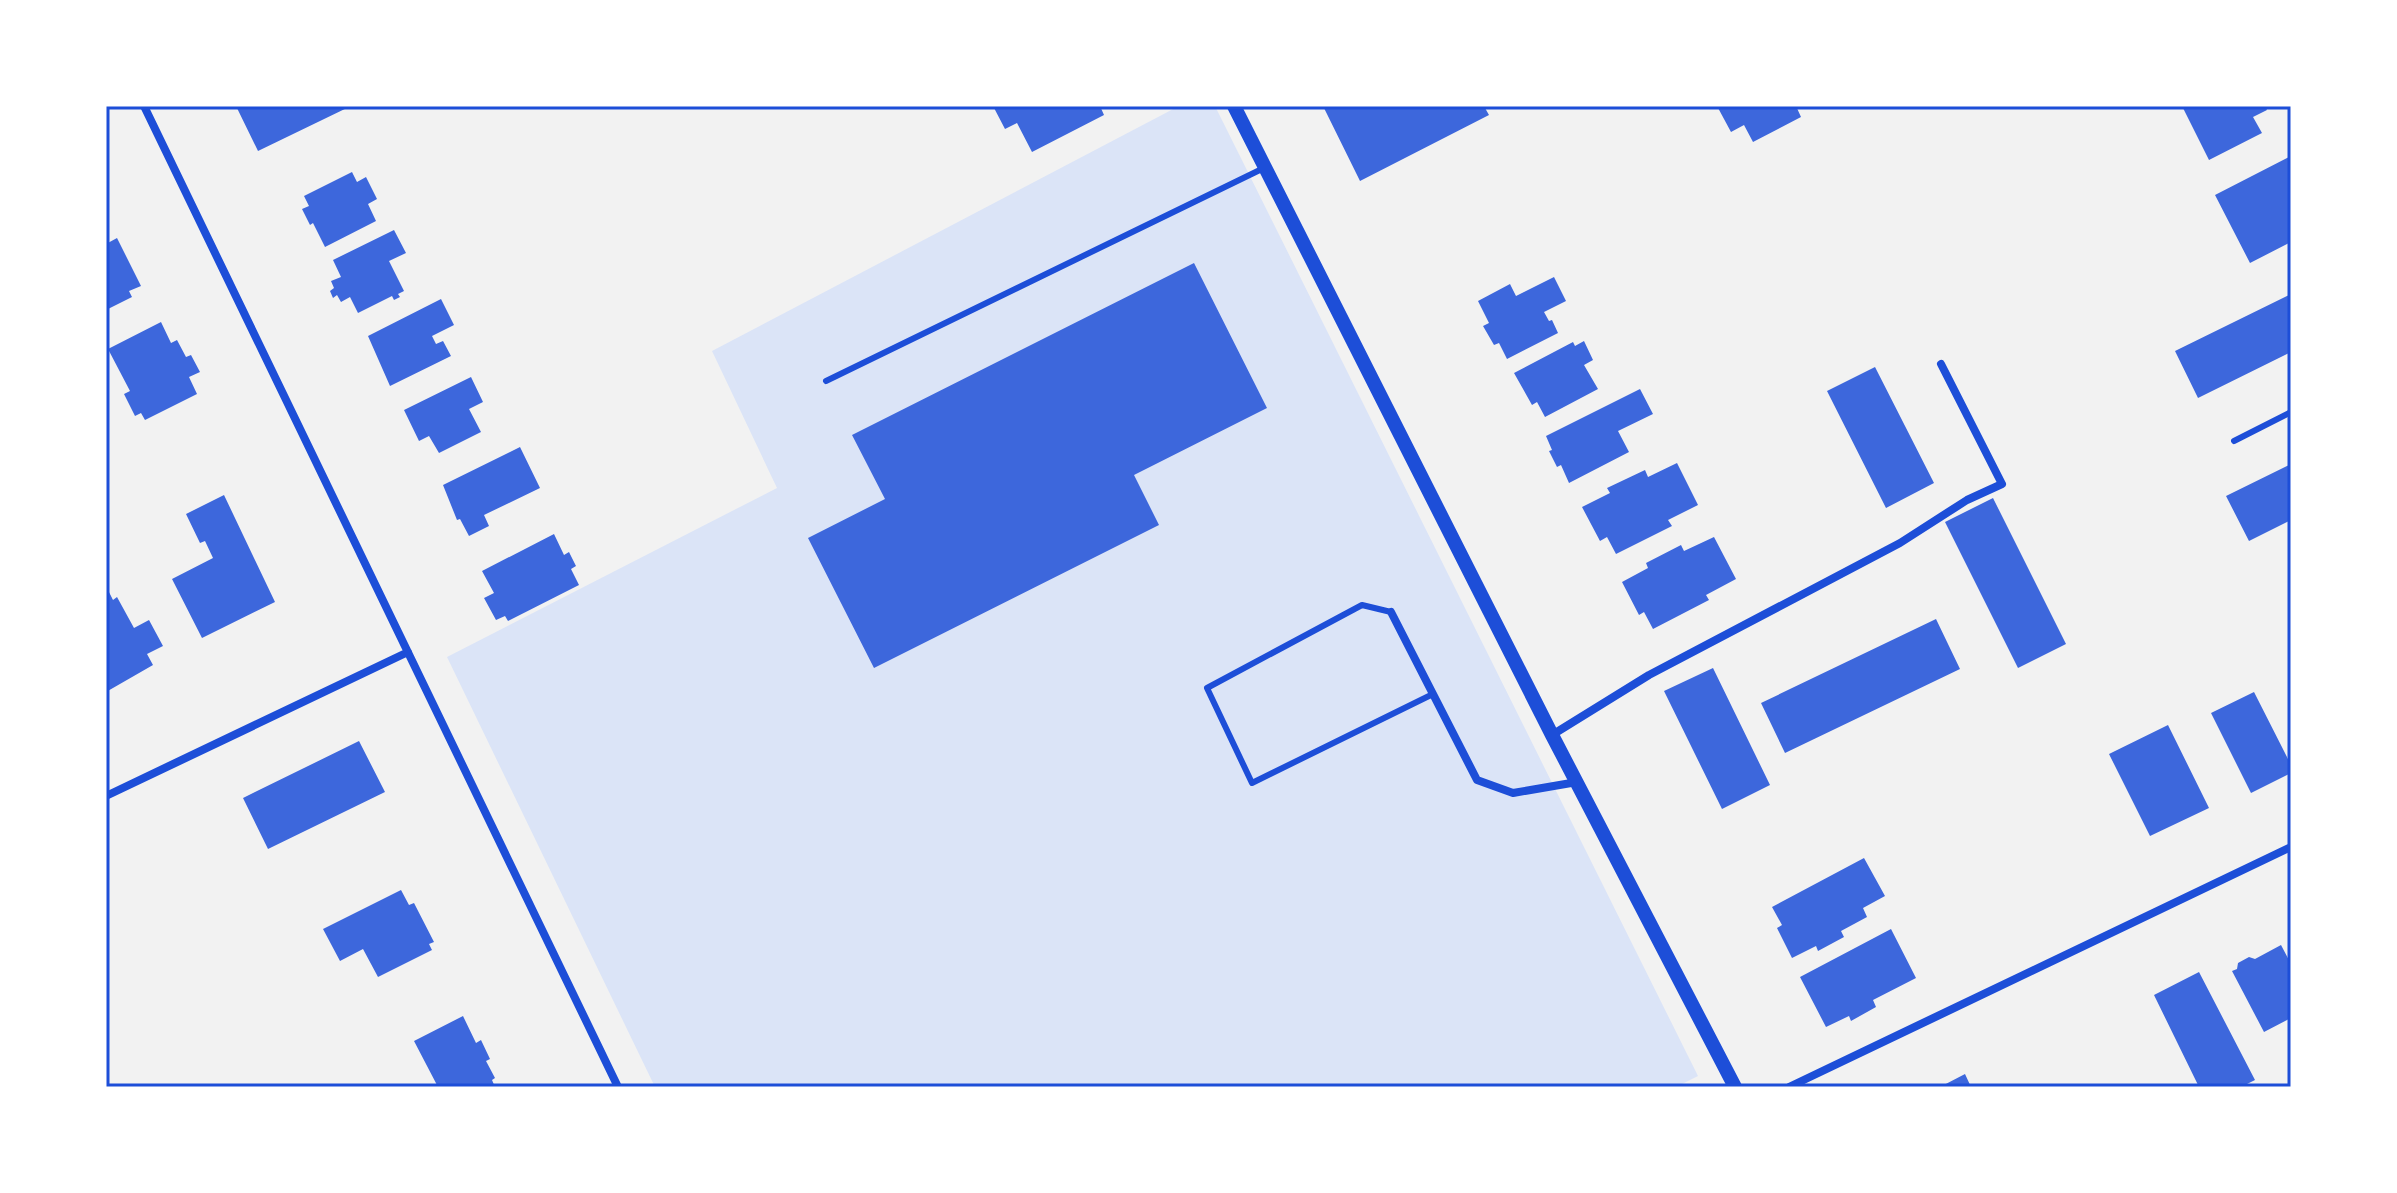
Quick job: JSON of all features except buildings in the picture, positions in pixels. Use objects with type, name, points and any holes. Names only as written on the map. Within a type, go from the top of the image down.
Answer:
[{"type":"street","points":[[144,106],[618,1087]]},
{"type":"street","points":[[1234,106],[1552,735],[1735,1087]]},
{"type":"street","points":[[1552,735],[1649,675],[1900,543],[1967,500],[2002,484],[1941,364]]},
{"type":"street","points":[[1391,612],[1477,780],[1513,793],[1578,782]]},
{"type":"street","points":[[106,796],[408,652]]},
{"type":"street","points":[[1789,1087],[2291,847]]},
{"type":"lane","points":[[826,381],[1266,167]]},
{"type":"lane","points":[[2234,441],[2291,412]]},
{"type":"lane","points":[[1391,612],[1362,605],[1207,688],[1241,763],[1252,783],[1433,694]]},
{"type":"shaded area","points":[[1179,106],[1215,106],[1698,1076],[1676,1087],[655,1087],[447,657],[777,488],[712,351]]}]
